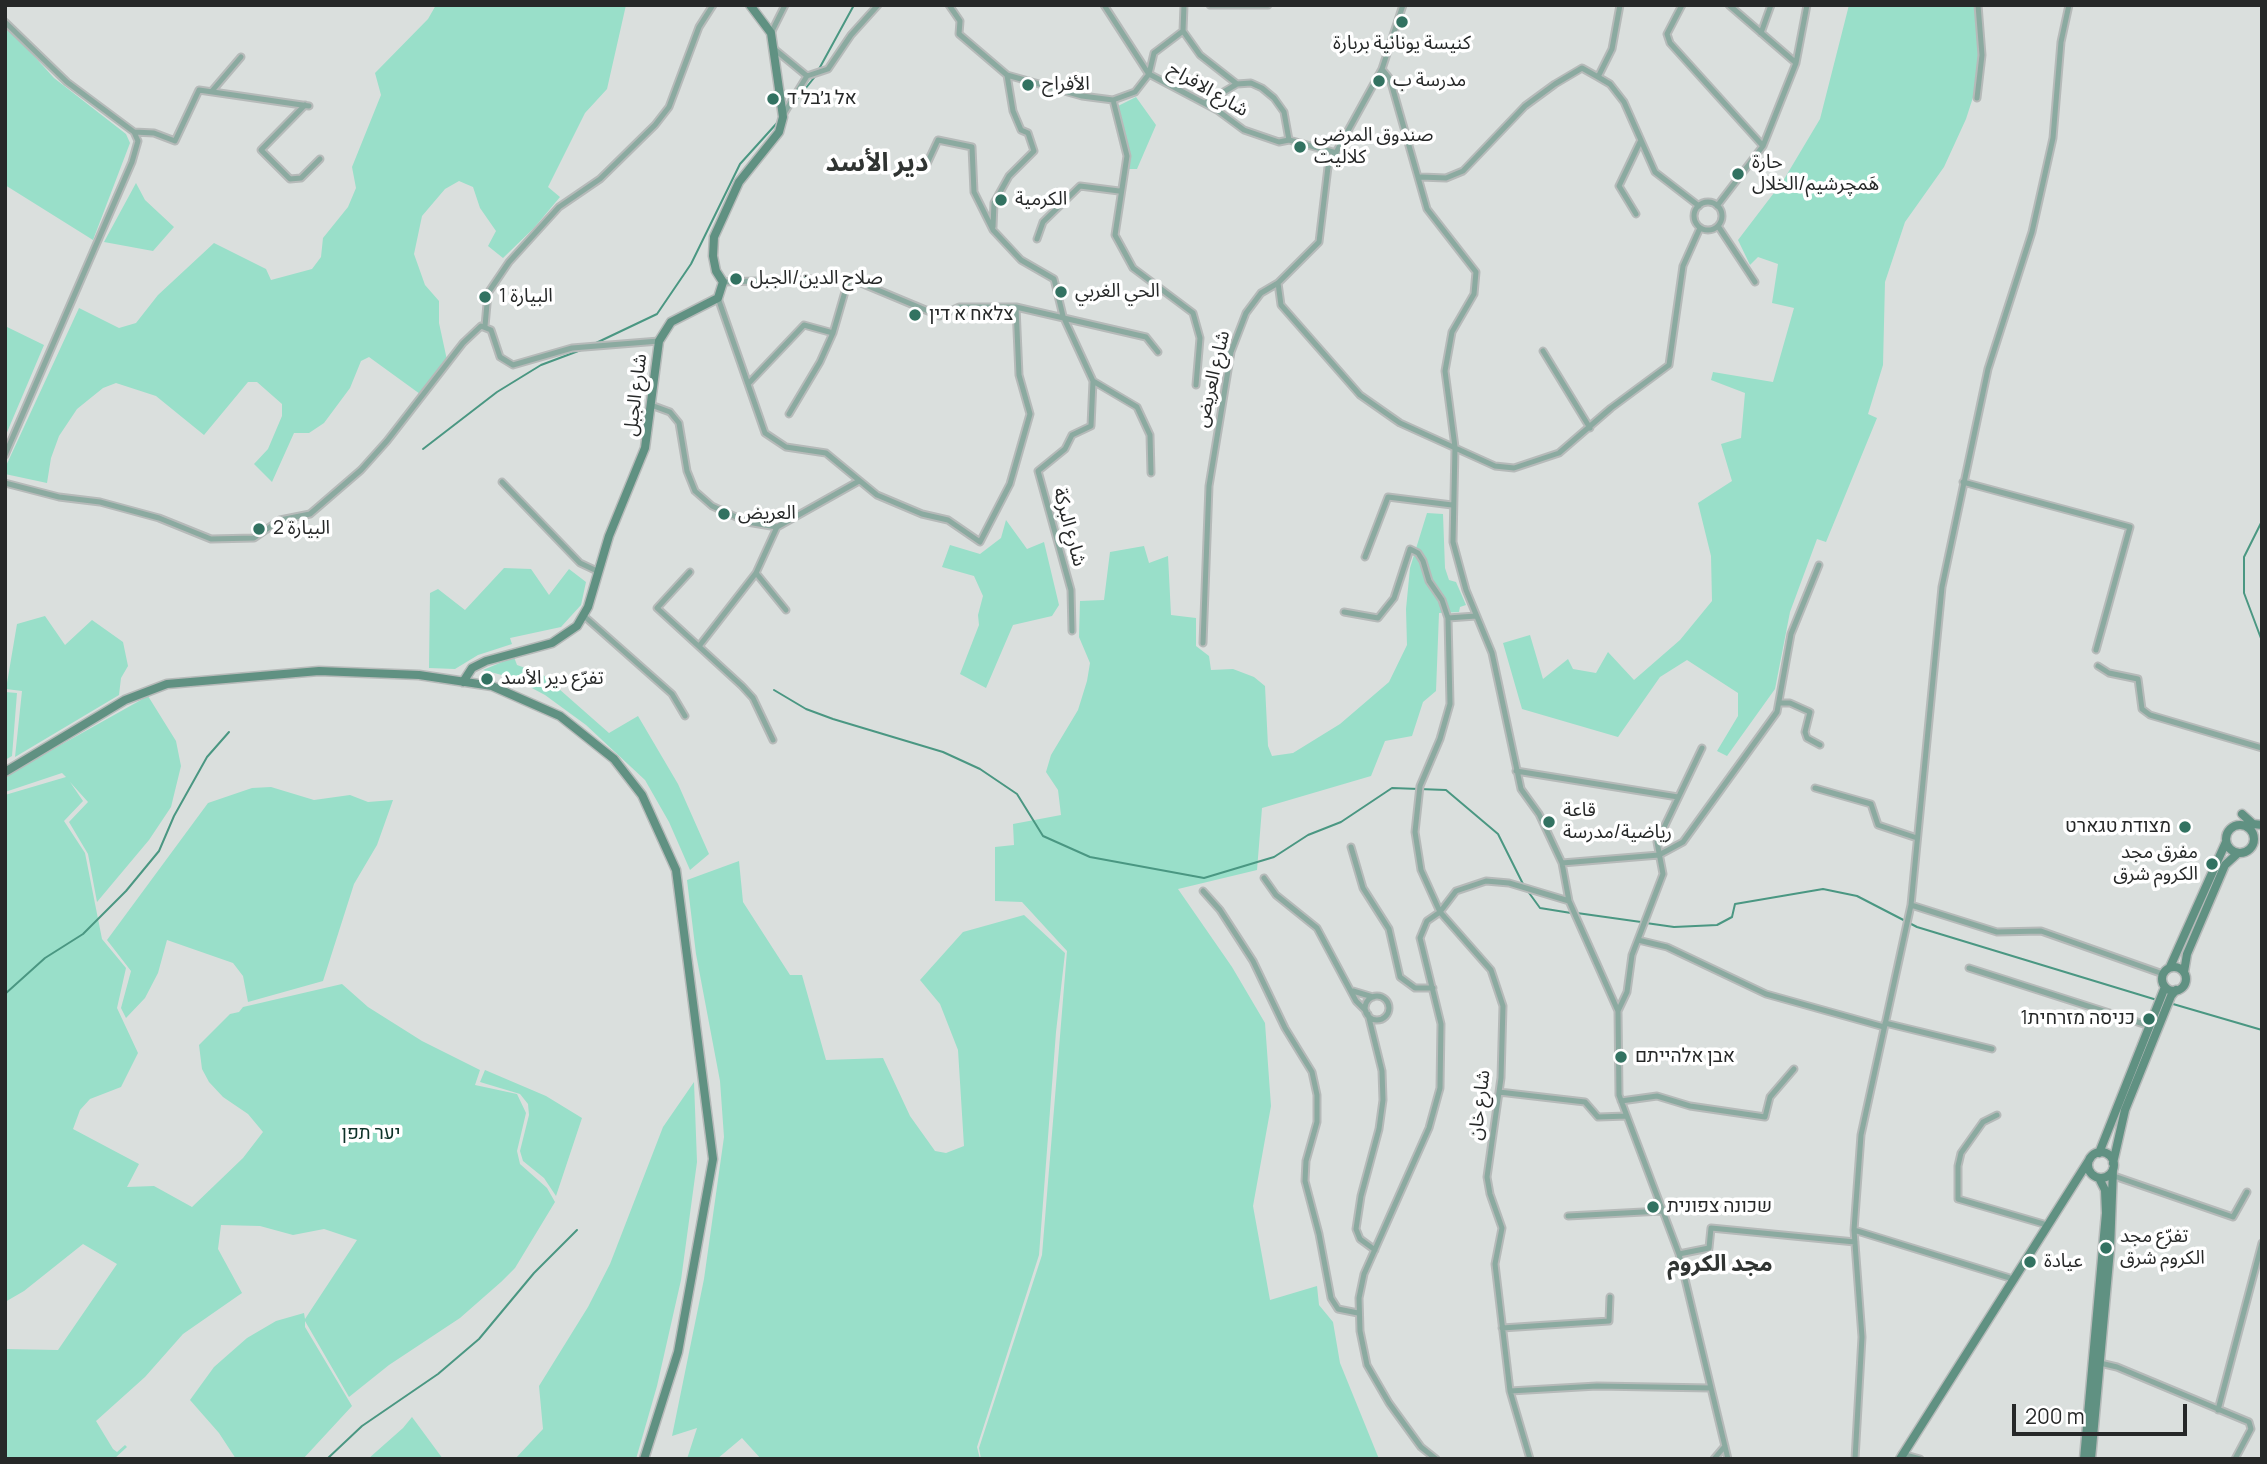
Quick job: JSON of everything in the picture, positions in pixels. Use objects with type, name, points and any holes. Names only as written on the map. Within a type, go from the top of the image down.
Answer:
[{"type":"street","points":[[5,483],[60,497],[100,502],[159,518],[211,539],[254,538],[281,520],[310,514],[360,470],[387,441],[463,343],[485,326],[488,293],[509,262],[559,206],[600,179],[655,125],[669,107],[699,27],[713,5]]},
{"type":"street","points":[[750,5],[771,33],[782,117],[779,132],[739,182],[715,237],[713,256],[716,271],[723,282],[718,298],[765,433],[786,447],[826,453],[877,495],[904,508],[948,520],[980,542],[1010,484],[1030,414],[1019,375],[1016,307]]},
{"type":"street","points":[[771,33],[785,5]]},
{"type":"street","points":[[782,117],[807,76],[828,69],[851,35],[878,5]]},
{"type":"street","points":[[949,5],[960,21],[959,34],[1007,75],[1082,96],[1113,100],[1127,156],[1119,191],[1115,234],[1133,268],[1193,313],[1200,338],[1196,385]]},
{"type":"street","points":[[1104,5],[1149,74]]},
{"type":"street","name":"شارع الافراح","points":[[1113,100],[1135,92],[1149,74],[1154,53],[1183,31],[1184,5]]},
{"type":"street","points":[[1210,5],[1268,5]]},
{"type":"street","name":"شارع العريض","points":[[1203,643],[1209,486],[1231,352],[1246,313],[1261,293],[1278,283],[1319,242],[1328,167],[1333,152],[1382,69],[1403,5]]},
{"type":"street","points":[[1598,77],[1612,50],[1620,5]]},
{"type":"street","points":[[1682,5],[1667,34],[1670,43],[1763,146]]},
{"type":"street","points":[[1729,5],[1796,63]]},
{"type":"street","points":[[1761,33],[1771,5]]},
{"type":"street","points":[[1717,206],[1763,146],[1796,63],[1807,5]]},
{"type":"street","points":[[1977,98],[1982,55],[1978,5]]},
{"type":"street","points":[[1855,1459],[1862,1337],[1854,1230],[1861,1135],[1910,905],[1942,587],[1988,369],[2032,232],[2056,112],[2062,28],[2072,5]]},
{"type":"street","points":[[5,22],[66,82],[134,132],[138,141],[132,162],[5,455]]},
{"type":"street","points":[[1183,31],[1200,55],[1237,84]]},
{"type":"street","points":[[773,48],[807,76]]},
{"type":"street","points":[[212,91],[241,57]]},
{"type":"street","points":[[1420,177],[1446,178],[1463,171],[1525,106],[1582,68],[1610,84],[1624,102],[1655,172],[1699,206]]},
{"type":"street","points":[[1382,69],[1390,79],[1427,209],[1476,272],[1474,294],[1452,332],[1445,372],[1454,447],[1453,542],[1476,616],[1492,653],[1521,789],[1539,814],[1562,863],[1569,901],[1618,1011],[1621,1101],[1679,1254],[1728,1459]]},
{"type":"street","name":"شارع الافراح","points":[[1149,74],[1205,103],[1244,130],[1279,142],[1289,140],[1333,152]]},
{"type":"street","points":[[993,230],[994,203],[1009,176],[1034,151],[1028,134],[1021,130],[1013,111],[1007,75]]},
{"type":"street","points":[[1205,103],[1237,84],[1251,83],[1274,98],[1284,112],[1289,140]]},
{"type":"street","points":[[134,132],[154,133],[175,141],[199,90],[212,91],[307,105],[261,150],[290,180],[301,178],[320,159]]},
{"type":"street","name":"شارع البركة","points":[[925,168],[938,139],[972,147],[974,192],[993,230],[1021,260],[1054,279],[1063,316],[1093,381],[1091,426],[1072,435],[1065,449],[1038,471],[1070,590],[1072,631]]},
{"type":"street","points":[[1636,214],[1619,186],[1640,142]]},
{"type":"street","points":[[1037,239],[1043,222],[1062,200],[1080,186],[1119,191]]},
{"type":"street","points":[[1710,203],[1717,206],[1722,214],[1718,226],[1710,230],[1700,228],[1694,218],[1699,206],[1710,203]]},
{"type":"street","points":[[1718,226],[1755,282]]},
{"type":"street","points":[[1278,283],[1281,305],[1360,394],[1400,423],[1494,466],[1514,468],[1536,464],[1559,453],[1611,408],[1670,366],[1683,266],[1700,228]]},
{"type":"street","points":[[723,282],[849,278],[940,316],[959,307],[1016,307],[1146,337],[1158,352]]},
{"type":"street","points":[[789,414],[820,362],[833,333],[849,278]]},
{"type":"street","name":"شارع الجبل","points":[[584,616],[597,571],[645,448],[659,341],[671,322],[718,298]]},
{"type":"street","points":[[748,384],[804,325],[833,333]]},
{"type":"street","points":[[485,326],[494,336],[500,357],[513,365],[572,348],[659,341]]},
{"type":"street","points":[[1543,351],[1590,428]]},
{"type":"street","points":[[1093,381],[1137,407],[1150,435],[1151,473]]},
{"type":"street","points":[[651,405],[670,412],[679,423],[687,471],[695,491],[712,506],[736,516],[777,527]]},
{"type":"street","points":[[700,645],[756,573],[777,527],[859,481]]},
{"type":"street","points":[[502,482],[580,563],[597,571]]},
{"type":"street","points":[[1963,482],[2130,527],[2096,650]]},
{"type":"street","points":[[1365,557],[1388,497],[1452,505]]},
{"type":"street","points":[[1344,612],[1378,618],[1394,598],[1410,549],[1418,553],[1423,561],[1429,581],[1442,600],[1448,618],[1476,616]]},
{"type":"street","points":[[1562,863],[1659,855],[1683,842],[1781,703],[1791,634],[1819,565]]},
{"type":"street","points":[[690,572],[657,608],[700,645],[753,698],[773,740]]},
{"type":"street","points":[[756,573],[786,610]]},
{"type":"street","points":[[463,681],[472,668],[486,661],[552,643],[577,626],[584,616],[658,680],[672,694],[685,716]]},
{"type":"street","name":"شارع خان","points":[[1448,618],[1450,704],[1440,739],[1420,786],[1415,832],[1421,870],[1440,912],[1491,970],[1503,1006],[1499,1092],[1487,1177],[1502,1228],[1495,1264],[1510,1391],[1530,1459]]},
{"type":"street","points":[[2098,667],[2109,673],[2138,679],[2142,709],[2150,715],[2262,748]]},
{"type":"street","points":[[5,772],[125,700],[167,684],[319,671],[419,675],[504,690],[560,716],[614,759],[642,795],[676,870],[713,1159],[678,1352],[644,1459]]},
{"type":"street","points":[[1781,703],[1790,703],[1810,712],[1805,732],[1807,738],[1819,745]]},
{"type":"street","points":[[1618,1011],[1627,992],[1632,955],[1663,873],[1657,842],[1702,748]]},
{"type":"street","points":[[1516,771],[1678,797]]},
{"type":"street","points":[[1815,788],[1871,804],[1878,825],[1917,838]]},
{"type":"street","points":[[2242,814],[2253,824],[2262,827]]},
{"type":"street","points":[[2163,974],[2170,967],[2226,842],[2227,833],[2233,827],[2262,827]]},
{"type":"street","points":[[2091,1459],[2113,1169],[2125,1110],[2171,996],[2185,983],[2187,954],[2225,865],[2257,841],[2248,828]]},
{"type":"street","points":[[2226,842],[2231,850],[2238,853]]},
{"type":"street","points":[[1352,847],[1363,888],[1389,929],[1400,977],[1415,988],[1433,989]]},
{"type":"street","points":[[1264,878],[1276,895],[1317,928],[1367,1013],[1380,1019]]},
{"type":"street","points":[[1436,1459],[1421,1447],[1389,1403],[1367,1365],[1359,1313],[1361,1283],[1429,1128],[1440,1088],[1442,1038],[1420,938],[1427,921],[1440,912],[1456,891],[1486,881],[1508,883],[1569,901]]},
{"type":"street","points":[[1203,891],[1220,910],[1253,961],[1285,1028],[1312,1072],[1317,1095],[1317,1122],[1306,1161],[1305,1181],[1319,1234],[1331,1298],[1338,1309],[1359,1313]]},
{"type":"street","points":[[1910,905],[1997,932],[2041,931],[2163,974]]},
{"type":"street","points":[[1639,940],[1667,947],[1766,994],[1884,1025],[1992,1049]]},
{"type":"street","points":[[2170,967],[2178,967],[2184,972]]},
{"type":"street","points":[[1969,968],[2150,1026]]},
{"type":"street","points":[[2084,1459],[2106,1213],[2105,1190],[2088,1166],[2150,1026],[2165,987],[2163,974]]},
{"type":"street","points":[[2165,987],[2176,990]]},
{"type":"street","points":[[1351,989],[1373,997],[1383,997],[1388,1003],[1387,1014],[1380,1019],[1374,1036]]},
{"type":"street","points":[[1373,997],[1366,1003],[1382,1071],[1383,1100],[1379,1129],[1360,1196],[1356,1228],[1360,1239],[1376,1250]]},
{"type":"street","points":[[1621,1101],[1657,1096],[1690,1106],[1765,1117],[1770,1097],[1794,1069]]},
{"type":"street","points":[[1499,1092],[1585,1102],[1598,1118],[1627,1116]]},
{"type":"street","points":[[1997,1115],[1983,1122],[1970,1136],[1961,1153],[1958,1166],[1958,1199],[2047,1225]]},
{"type":"street","points":[[2071,1185],[2096,1177],[2107,1177],[2113,1169],[2110,1156],[2095,1155]]},
{"type":"street","points":[[1920,1459],[1901,1457],[2071,1185],[2095,1155]]},
{"type":"street","points":[[2113,1169],[2232,1217],[2247,1192]]},
{"type":"street","points":[[1567,1216],[1662,1211]]},
{"type":"street","points":[[1679,1254],[1709,1248],[1711,1228],[1855,1242]]},
{"type":"street","points":[[1854,1230],[2013,1279]]},
{"type":"street","points":[[2218,1410],[2262,1243]]},
{"type":"street","points":[[1502,1328],[1609,1321],[1610,1297]]},
{"type":"street","points":[[2100,1363],[2249,1422],[2251,1429],[2235,1459]]},
{"type":"street","points":[[1510,1391],[1597,1385],[1711,1388]]},
{"type":"street","points":[[1714,1459],[1726,1446]]},
{"type":"green space","points":[[436,5],[626,5],[607,89],[585,113],[548,187],[560,197],[534,228],[503,258],[488,246],[496,231],[480,208],[473,187],[459,181],[445,189],[422,216],[414,254],[425,285],[439,301],[439,323],[447,360],[420,394],[369,357],[361,361],[350,388],[324,423],[309,433],[294,433],[272,482],[254,464],[268,449],[282,416],[282,404],[257,382],[248,382],[204,435],[156,396],[116,383],[103,388],[77,409],[59,436],[51,458],[47,483],[5,474],[5,468],[79,308],[119,328],[136,323],[158,295],[214,243],[266,269],[271,280],[312,269],[321,257],[323,238],[348,207],[356,188],[352,167],[381,95],[375,73],[428,19]]},
{"type":"green space","points":[[1849,5],[1976,5],[1980,57],[1975,91],[1966,119],[1944,167],[1905,222],[1885,282],[1883,365],[1868,414],[1877,418],[1826,542],[1817,539],[1790,612],[1775,689],[1727,756],[1717,751],[1738,716],[1738,693],[1687,660],[1660,677],[1618,737],[1522,709],[1503,643],[1530,635],[1543,679],[1568,659],[1573,669],[1596,673],[1608,652],[1634,680],[1680,640],[1712,601],[1711,556],[1698,503],[1732,481],[1721,444],[1741,438],[1745,393],[1711,380],[1713,372],[1773,382],[1794,308],[1772,303],[1778,264],[1758,257],[1750,265],[1738,240],[1783,181],[1820,119]]},
{"type":"green space","points":[[5,24],[54,78],[126,134],[130,143],[93,240],[5,185]]},
{"type":"green space","points":[[1136,97],[1156,125],[1137,169],[1125,169],[1127,156],[1114,108]]},
{"type":"green space","points":[[136,183],[145,200],[174,227],[153,251],[104,242]]},
{"type":"green space","points":[[5,326],[44,345],[5,437]]},
{"type":"green space","points":[[1427,513],[1443,514],[1445,568],[1449,580],[1456,582],[1466,605],[1460,607],[1459,612],[1439,613],[1436,691],[1423,702],[1412,736],[1385,741],[1371,776],[1262,808],[1257,870],[1178,889],[1232,967],[1265,1023],[1271,1106],[1253,1206],[1270,1300],[1317,1286],[1319,1305],[1333,1322],[1340,1363],[1379,1459],[981,1459],[979,1448],[1042,1255],[1067,951],[1022,902],[995,901],[995,847],[1014,845],[1013,824],[1061,815],[1058,790],[1046,772],[1051,755],[1078,710],[1087,681],[1090,663],[1079,637],[1080,601],[1104,600],[1110,552],[1144,546],[1149,563],[1168,556],[1171,615],[1196,618],[1196,646],[1209,656],[1211,670],[1233,669],[1254,677],[1265,686],[1268,746],[1272,756],[1293,753],[1340,724],[1389,682],[1407,645],[1406,609],[1410,568]]},
{"type":"green space","points":[[1006,520],[1027,549],[1044,542],[1059,605],[1052,616],[1013,625],[986,688],[960,674],[979,625],[978,615],[983,596],[974,576],[942,567],[950,545],[980,554],[1001,538]]},
{"type":"green space","points":[[504,568],[531,569],[549,595],[569,569],[586,582],[581,605],[561,627],[510,638],[512,644],[478,655],[455,669],[429,668],[430,593],[438,589],[465,610]]},
{"type":"green space","points":[[45,616],[65,645],[92,620],[123,642],[128,666],[121,678],[119,695],[15,757],[22,691],[6,689],[17,624]]},
{"type":"green space","points":[[514,657],[517,665],[542,674],[609,733],[638,716],[678,784],[709,854],[690,870],[669,822],[645,780],[586,725],[545,695],[513,678],[483,670]]},
{"type":"green space","points":[[5,692],[17,693],[12,756],[5,760]]},
{"type":"green space","name":"יער תפן","points":[[148,696],[176,741],[181,766],[171,807],[149,840],[97,902],[88,854],[69,822],[88,802],[70,782],[83,801],[64,821],[85,853],[102,939],[126,968],[117,1008],[138,1053],[121,1087],[90,1099],[80,1110],[73,1129],[139,1164],[127,1187],[154,1186],[192,1207],[243,1158],[263,1132],[248,1114],[223,1097],[209,1082],[202,1069],[199,1045],[230,1014],[239,1012],[243,1007],[342,984],[368,1007],[422,1041],[480,1070],[475,1085],[517,1094],[526,1113],[517,1151],[520,1164],[547,1188],[555,1202],[515,1268],[501,1282],[460,1318],[389,1365],[349,1397],[305,1321],[305,1327],[352,1406],[303,1459],[236,1459],[219,1433],[190,1400],[214,1367],[247,1338],[276,1321],[304,1313],[305,1319],[357,1240],[324,1229],[293,1235],[260,1226],[221,1225],[218,1249],[242,1293],[183,1334],[145,1377],[96,1421],[113,1449],[117,1452],[125,1445],[127,1447],[114,1459],[5,1459],[5,1349],[58,1350],[117,1264],[83,1244],[24,1291],[5,1302],[5,795],[66,777],[62,773],[5,792],[7,775]]},
{"type":"green space","points":[[271,787],[314,800],[350,795],[368,802],[393,800],[377,845],[354,884],[323,981],[248,1002],[243,976],[233,963],[167,940],[158,973],[145,998],[126,1018],[121,1008],[131,971],[107,940],[208,803],[252,788]]},
{"type":"green space","points":[[739,861],[743,902],[790,975],[802,975],[826,1060],[883,1058],[910,1116],[935,1151],[946,1153],[964,1146],[958,1050],[940,1004],[920,980],[963,932],[1024,915],[1065,953],[1056,1032],[1039,1255],[977,1447],[980,1459],[761,1459],[742,1438],[717,1459],[687,1459],[697,1428],[672,1436],[704,1279],[724,1137],[720,1081],[696,954],[687,880]]},
{"type":"green space","points":[[485,1070],[546,1096],[582,1118],[556,1196],[544,1178],[523,1161],[520,1151],[529,1115],[528,1104],[520,1094],[480,1082]]},
{"type":"green space","points":[[694,1082],[697,1162],[681,1280],[657,1386],[636,1459],[515,1459],[543,1429],[539,1386],[588,1307],[610,1264],[663,1127]]},
{"type":"green space","points":[[412,1417],[443,1459],[368,1459],[403,1428]]},
{"type":"waterway","points":[[819,69],[854,5]]},
{"type":"waterway","points":[[790,108],[817,74]]},
{"type":"waterway","points":[[596,343],[657,314],[691,264],[740,164],[777,123]]},
{"type":"waterway","points":[[423,449],[497,392],[541,365],[581,350]]},
{"type":"waterway","points":[[2262,521],[2244,557],[2244,593],[2262,641]]},
{"type":"waterway","points":[[774,690],[806,709],[943,752],[980,769],[1017,794],[1043,836],[1090,857],[1204,878],[1274,857],[1308,835],[1341,822],[1392,788],[1446,790],[1498,834],[1524,886]]},
{"type":"waterway","points":[[5,994],[45,958],[83,934],[126,891],[159,851],[174,816],[207,757],[229,732]]},
{"type":"waterway","points":[[1646,923],[1674,927],[1717,925],[1732,917],[1735,904],[1823,889],[1857,896],[1917,927],[2157,1000]]},
{"type":"waterway","points":[[1527,890],[1540,908],[1571,913]]},
{"type":"waterway","points":[[1577,913],[1641,922]]},
{"type":"waterway","points":[[2173,1004],[2262,1030]]},
{"type":"waterway","points":[[327,1459],[362,1426],[438,1374],[479,1339],[534,1273],[577,1230]]},
{"type":"place","name":"كنيسة يونانية بربارة","points":[[1402,22]]},
{"type":"place","name":"مدرسة ب","points":[[1379,81]]},
{"type":"place","name":"الأفراح","points":[[1028,85]]},
{"type":"place","name":"אל ג׳בל ד","points":[[773,99]]},
{"type":"place","name":"صندوق المرضى كلاليت","points":[[1300,147]]},
{"type":"place","name":"حارة هَمچرشيم/الخلال","points":[[1738,174]]},
{"type":"place","name":"الكرمية","points":[[1001,200]]},
{"type":"place","name":"صلاح الدين/الجبل","points":[[736,279]]},
{"type":"place","name":"الحي الغربي","points":[[1061,292]]},
{"type":"place","name":"البيارة 1","points":[[485,297]]},
{"type":"place","name":"צלאח א דין","points":[[915,315]]},
{"type":"place","name":"العريض","points":[[724,514]]},
{"type":"place","name":"البيارة 2","points":[[259,529]]},
{"type":"place","name":"تفرّع دير الأسد","points":[[487,679]]},
{"type":"place","name":"قاعة رياضية/مدرسة","points":[[1549,822]]},
{"type":"place","name":"מצודת טגארט","points":[[2185,827]]},
{"type":"place","name":"مفرق مجد الكروم شرق","points":[[2212,864]]},
{"type":"place","name":"כניסה מזרחית1","points":[[2149,1019]]},
{"type":"place","name":"אבן אלהייתם","points":[[1621,1057]]},
{"type":"place","name":"שכונה צפונית","points":[[1653,1207]]},
{"type":"place","name":"تفرّع مجد الكروم شرق","points":[[2106,1248]]},
{"type":"place","name":"عيادة","points":[[2030,1262]]},
{"type":"district","name":"دير الأسد","points":[[877,164]]},
{"type":"district","name":"مجد الكروم","points":[[1720,1265]]}]
